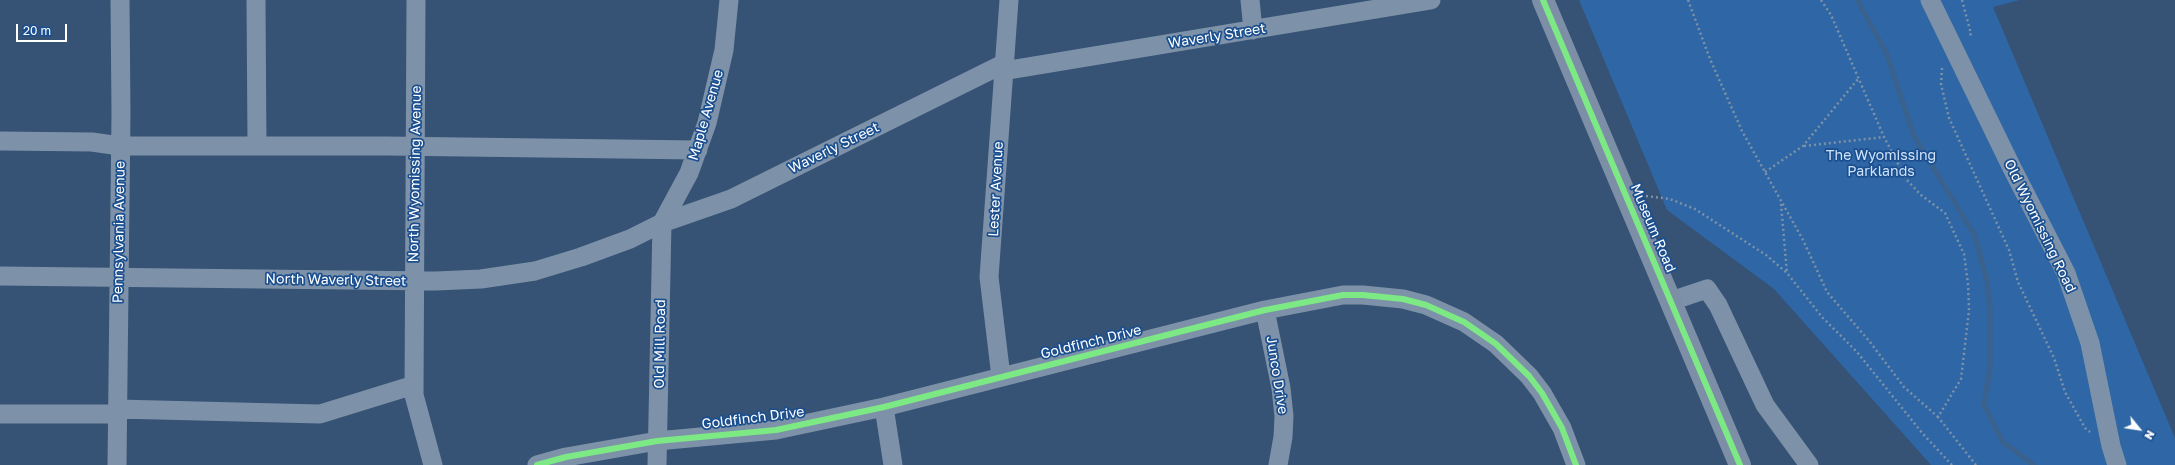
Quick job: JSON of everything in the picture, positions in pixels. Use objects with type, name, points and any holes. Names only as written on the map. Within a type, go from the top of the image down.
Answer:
[{"type":"main road","name":"Museum Road","points":[[1543,0],[1740,465]]},
{"type":"street","name":"Pennsylvania Avenue","points":[[116,465],[120,146],[120,0]]},
{"type":"street","points":[[256,0],[257,146]]},
{"type":"street","name":"North Wyomissing Avenue","points":[[416,0],[414,385],[418,414],[433,465]]},
{"type":"street","name":"Maple Avenue","points":[[662,223],[689,173],[698,150],[716,86],[724,50],[729,0]]},
{"type":"street","name":"Lester Avenue","points":[[1001,377],[990,276],[1003,68],[1010,0]]},
{"type":"street","points":[[1250,0],[1253,30]]},
{"type":"street","name":"Waverly Street","points":[[662,223],[731,199],[1003,68],[1253,30],[1432,0]]},
{"type":"street","name":"Old Wyomissing Road","points":[[1930,0],[2072,290],[2090,343],[2111,446],[2117,465]]},
{"type":"street","points":[[0,141],[92,142],[120,146],[698,150]]},
{"type":"street","name":"North Waverly Street","points":[[0,276],[414,281],[481,279],[535,271],[588,255],[630,239],[662,223]]},
{"type":"street","name":"Old Mill Road","points":[[658,465],[657,441],[662,223]]},
{"type":"street","points":[[1671,301],[1707,289],[1718,305],[1766,404],[1791,442],[1809,465]]},
{"type":"street","name":"Goldfinch Drive","points":[[537,465],[566,457],[657,441],[776,430],[884,407],[1265,310],[1343,295],[1363,295],[1403,299],[1426,305],[1464,322],[1496,344],[1529,376],[1556,416],[1576,465]]},
{"type":"street","name":"Junco Drive","points":[[1265,310],[1281,388],[1284,416],[1283,437],[1278,465]]},
{"type":"street","points":[[0,414],[117,412],[320,414],[414,385]]},
{"type":"street","points":[[884,407],[893,465]]},
{"type":"path","points":[[1688,0],[1710,59],[1742,131],[1803,240],[1827,292],[1870,342],[1904,387],[1938,417],[1976,465]]},
{"type":"path","points":[[1821,0],[1831,15],[1884,137],[1906,179],[1921,195],[1945,213],[1964,254],[1968,284],[1969,310],[1962,372],[1960,379],[1938,417]]},
{"type":"path","points":[[1954,49],[1943,63],[1941,84],[1949,118],[2009,250],[2018,282],[2054,358],[2065,392],[2085,428],[2111,446]]},
{"type":"path","points":[[1765,172],[1803,146],[1858,79]]},
{"type":"path","points":[[1803,146],[1884,137]]},
{"type":"path","points":[[1626,194],[1670,199],[1695,209],[1766,255],[1787,273],[1822,317],[1856,352],[1923,434],[1952,465]]},
{"type":"path","points":[[1781,201],[1787,273]]},
{"type":"green space","name":"The Wyomissing Parklands","points":[[1579,0],[2020,0],[1993,7],[2175,438],[2175,465],[1931,465],[1774,289],[1667,210]]},
{"type":"waterway","points":[[1857,0],[1886,52],[1914,136],[1975,236],[1987,281],[1990,308],[1990,367],[1984,405],[2003,442],[2034,465]]},
{"type":"cycle path","points":[[1543,0],[1740,465]]},
{"type":"cycle path","points":[[537,465],[566,457],[657,441],[776,430],[884,407],[1265,310],[1343,295],[1363,295],[1403,299],[1426,305],[1464,322],[1496,344],[1529,376],[1542,393],[1562,428],[1576,465]]}]
